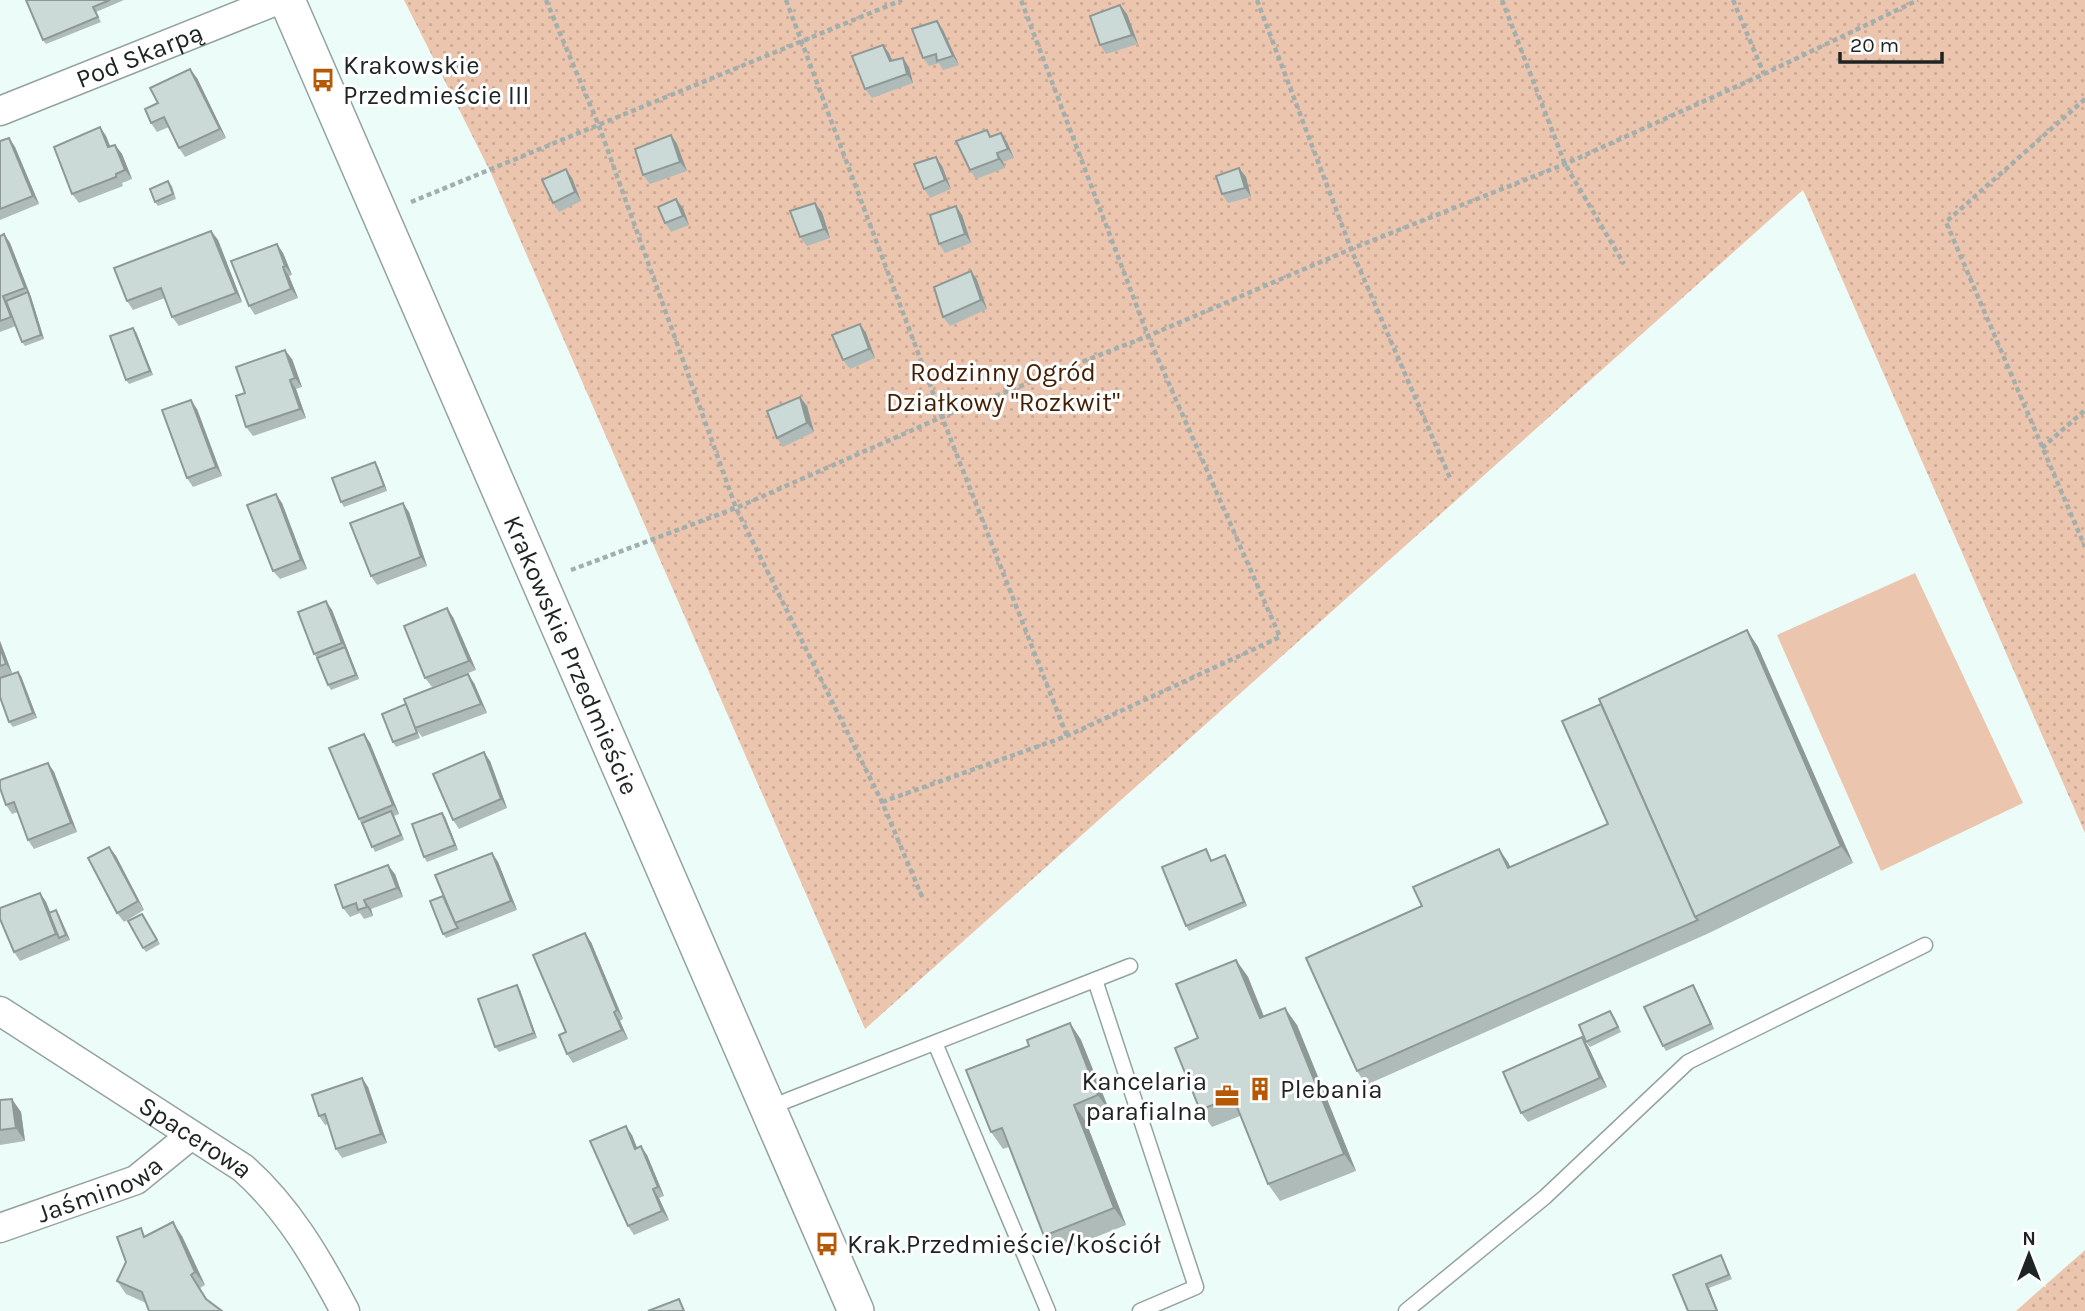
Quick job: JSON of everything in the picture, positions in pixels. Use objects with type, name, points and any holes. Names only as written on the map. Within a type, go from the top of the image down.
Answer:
[{"type":"street","name":"Pod Skarpą","points":[[0,111],[278,0]]},
{"type":"street","name":"Krakowskie Przedmieście","points":[[287,0],[856,1311]]},
{"type":"street","name":"Spacerowa","points":[[0,1011],[243,1168],[269,1191],[302,1233],[345,1311]]},
{"type":"street","name":"Jaśminowa","points":[[0,1228],[136,1180],[190,1136]]},
{"type":"lane","points":[[1406,1311],[1545,1197],[1688,1062],[1926,946]]},
{"type":"lane","points":[[768,1108],[1130,966]]},
{"type":"lane","points":[[1095,980],[1196,1287],[1140,1311]]},
{"type":"lane","points":[[935,1043],[1048,1311]]},
{"type":"path","points":[[546,0],[599,126],[736,508],[882,802],[923,899]]},
{"type":"path","points":[[786,0],[942,417],[1067,736]]},
{"type":"path","points":[[381,214],[902,0]]},
{"type":"path","points":[[882,802],[1067,736],[1280,637],[1148,336],[1021,0]]},
{"type":"path","points":[[1257,0],[1351,249],[1450,478]]},
{"type":"path","points":[[1502,0],[1565,164],[1624,264]]},
{"type":"path","points":[[1733,0],[1765,74]]},
{"type":"path","points":[[540,581],[736,508],[942,417],[1148,336],[1351,249],[1565,164],[1765,74],[1918,0]]},
{"type":"path","points":[[2085,99],[1946,222],[2085,547]]},
{"type":"path","points":[[2042,448],[2085,410]]},
{"type":"green space","name":"Rodzinny Ogród Działkowy \"Rozkwit\"","points":[[404,0],[2085,0],[2085,833],[1803,190],[865,1029],[490,171]]},
{"type":"green space","points":[[1915,573],[2023,803],[1881,871],[1777,635]]},
{"type":"green space","points":[[2085,1250],[2085,1311],[2016,1311]]},
{"type":"building","points":[[26,0],[110,0],[93,7],[98,17],[43,40]]},
{"type":"building","points":[[1120,5],[1132,35],[1100,45],[1090,16]]},
{"type":"building","points":[[937,21],[953,56],[937,61],[936,54],[923,58],[912,29]]},
{"type":"building","points":[[883,45],[890,61],[903,58],[907,74],[865,89],[852,56]]},
{"type":"building","points":[[190,69],[220,129],[179,148],[164,117],[151,123],[145,109],[158,103],[150,88]]},
{"type":"building","points":[[100,127],[108,147],[115,145],[125,170],[116,174],[116,177],[72,194],[54,147]]},
{"type":"building","points":[[987,130],[990,137],[1001,133],[1008,149],[997,153],[999,159],[970,170],[956,141]]},
{"type":"building","points":[[671,135],[680,162],[643,175],[635,149]]},
{"type":"building","points":[[9,138],[33,196],[0,209],[0,141]]},
{"type":"building","points":[[936,157],[945,180],[924,189],[914,164]]},
{"type":"building","points":[[1239,168],[1245,188],[1222,194],[1216,176]]},
{"type":"building","points":[[566,169],[575,192],[553,203],[542,180]]},
{"type":"building","points":[[168,181],[173,194],[155,202],[150,189]]},
{"type":"building","points":[[676,199],[683,216],[665,223],[658,207]]},
{"type":"building","points":[[815,203],[824,229],[800,237],[790,211]]},
{"type":"building","points":[[956,206],[965,234],[939,244],[930,215]]},
{"type":"building","points":[[211,231],[236,293],[172,317],[161,288],[127,301],[114,268]]},
{"type":"building","points":[[4,234],[25,288],[3,296],[11,317],[0,321],[0,236]]},
{"type":"building","points":[[277,244],[291,289],[249,306],[231,261]]},
{"type":"building","points":[[971,271],[981,300],[943,317],[934,287]]},
{"type":"building","points":[[28,292],[41,335],[22,342],[6,301]]},
{"type":"building","points":[[860,324],[869,349],[843,360],[832,335]]},
{"type":"building","points":[[133,328],[150,371],[126,380],[110,336]]},
{"type":"building","points":[[285,350],[295,378],[290,380],[300,409],[246,427],[236,396],[245,393],[236,367]]},
{"type":"building","points":[[800,397],[807,423],[777,438],[767,411]]},
{"type":"building","points":[[191,400],[216,467],[187,478],[162,410]]},
{"type":"building","points":[[375,462],[384,486],[341,502],[332,478]]},
{"type":"building","points":[[276,494],[301,560],[273,571],[247,505]]},
{"type":"building","points":[[403,503],[421,557],[371,576],[350,523]]},
{"type":"building","points":[[326,601],[342,643],[314,654],[298,612]]},
{"type":"building","points":[[447,608],[469,661],[425,678],[404,626]]},
{"type":"building","points":[[1747,630],[1841,846],[1695,917],[1599,699]]},
{"type":"building","points":[[345,647],[356,675],[328,685],[317,658]]},
{"type":"building","points":[[0,648],[6,664],[0,666]]},
{"type":"building","points":[[18,672],[33,713],[9,722],[0,697],[0,678]]},
{"type":"building","points":[[468,674],[481,704],[415,728],[404,699]]},
{"type":"building","points":[[406,704],[417,733],[393,742],[382,714]]},
{"type":"building","points":[[1601,704],[1698,920],[1357,1071],[1306,958],[1422,906],[1413,887],[1499,849],[1508,868],[1608,824],[1562,721]]},
{"type":"building","points":[[364,734],[393,805],[359,819],[329,748]]},
{"type":"building","points":[[484,752],[501,799],[453,820],[433,774]]},
{"type":"building","points":[[48,763],[71,823],[28,840],[14,802],[6,805],[0,780]]},
{"type":"building","points":[[391,811],[401,835],[372,847],[362,823]]},
{"type":"building","points":[[442,813],[455,845],[424,857],[412,824]]},
{"type":"building","points":[[109,847],[138,901],[117,913],[88,858]]},
{"type":"building","points":[[1206,849],[1211,861],[1225,855],[1244,902],[1186,926],[1162,867]]},
{"type":"building","points":[[492,853],[511,901],[455,923],[435,875]]},
{"type":"building","points":[[388,865],[397,888],[364,900],[367,907],[358,910],[356,903],[343,908],[335,885]]},
{"type":"building","points":[[40,893],[56,934],[14,952],[0,919],[0,908]]},
{"type":"building","points":[[443,896],[458,928],[443,934],[430,901]]},
{"type":"building","points":[[56,910],[66,935],[59,938],[49,913]]},
{"type":"building","points":[[142,914],[157,940],[143,948],[128,921]]},
{"type":"building","points":[[585,933],[617,1010],[614,1012],[622,1030],[567,1054],[559,1035],[566,1032],[533,955]]},
{"type":"building","name":"Plebania","points":[[1236,960],[1260,1018],[1285,1008],[1344,1154],[1268,1184],[1233,1097],[1200,1110],[1175,1048],[1198,1038],[1176,984]]},
{"type":"building","points":[[517,985],[534,1033],[495,1047],[478,999]]},
{"type":"building","points":[[1693,985],[1711,1024],[1663,1046],[1644,1007]]},
{"type":"building","points":[[1610,1011],[1618,1027],[1586,1042],[1579,1025]]},
{"type":"building","points":[[1070,1023],[1098,1095],[1074,1105],[1114,1208],[1044,1236],[1002,1128],[991,1132],[966,1070],[1029,1046],[1027,1040]]},
{"type":"building","points":[[1582,1037],[1600,1078],[1521,1113],[1503,1072]]},
{"type":"building","points":[[362,1078],[381,1134],[336,1149],[325,1114],[319,1116],[312,1095]]},
{"type":"building","points":[[12,1099],[16,1128],[0,1130],[0,1100]]},
{"type":"building","points":[[626,1126],[635,1149],[641,1146],[658,1187],[653,1189],[662,1211],[628,1226],[590,1141]]},
{"type":"building","points":[[173,1222],[195,1272],[191,1275],[206,1299],[222,1311],[149,1311],[142,1292],[117,1281],[126,1262],[117,1237],[141,1228],[144,1237]]},
{"type":"building","points":[[1721,1255],[1729,1275],[1706,1284],[1717,1311],[1688,1311],[1673,1275]]},
{"type":"building","points":[[679,1299],[684,1311],[648,1311]]},
{"type":"place","name":"Krakowskie Przedmieście III","points":[[323,80]]},
{"type":"place","name":"Plebania","points":[[1260,1089]]},
{"type":"place","name":"Kancelaria parafialna","points":[[1227,1096]]},
{"type":"place","name":"Krak.Przedmieście/kościół","points":[[827,1244]]}]
